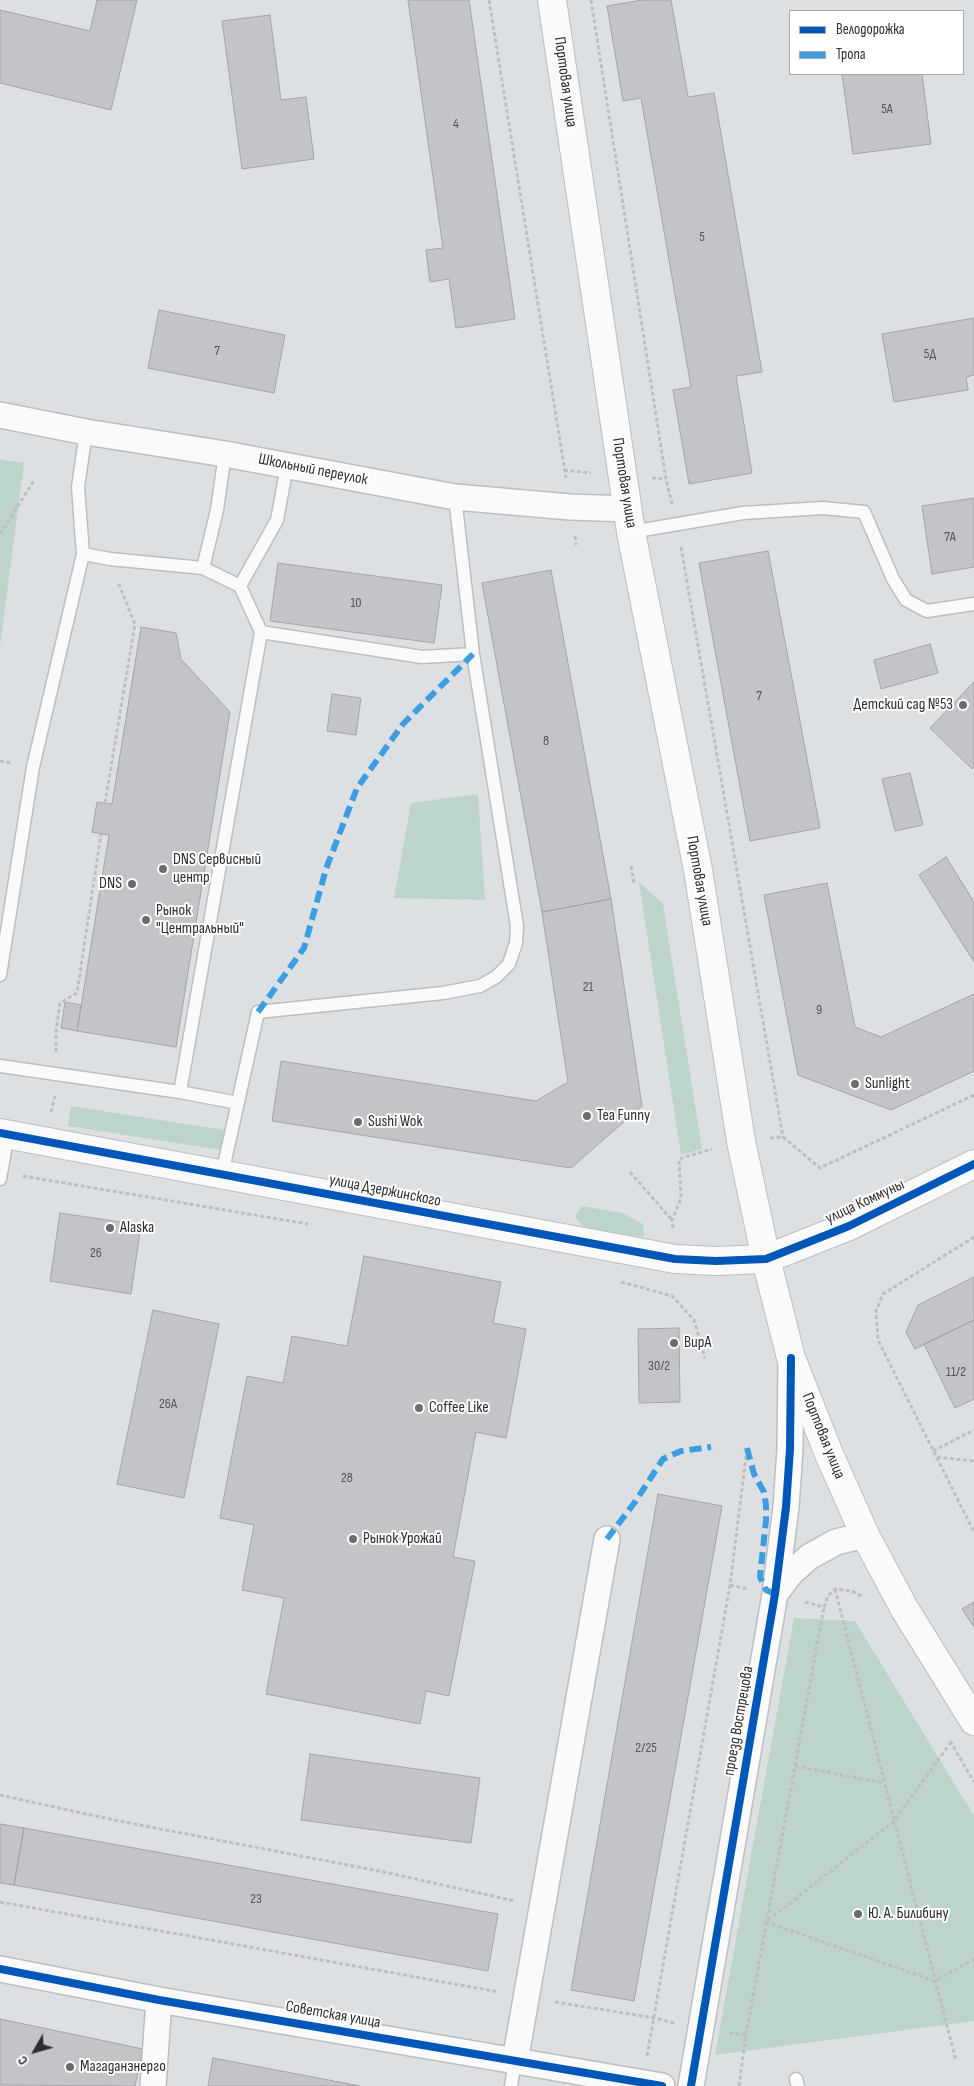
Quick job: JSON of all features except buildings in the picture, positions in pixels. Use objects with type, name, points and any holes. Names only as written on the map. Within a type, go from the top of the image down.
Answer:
[{"type":"main road","name":"Портовая улица","points":[[552,0],[629,520],[698,870],[741,1141],[766,1259],[792,1358],[829,1454],[865,1535],[904,1608],[974,1721]]},
{"type":"main road","name":"улица Дзержинского","points":[[4,1134],[676,1259],[716,1261],[766,1259]]},
{"type":"main road","name":"улица Коммуны","points":[[766,1259],[849,1226],[974,1164]]},
{"type":"street","name":"Школьный переулок","points":[[0,415],[86,432],[225,454],[454,497],[570,507],[629,520]]},
{"type":"street","name":"проезд Вострецова","points":[[691,2086],[775,1594],[786,1507],[790,1449],[792,1358]]},
{"type":"street","name":"проезд Вострецова","points":[[775,1594],[791,1573],[809,1557],[836,1542],[865,1535]]},
{"type":"street","points":[[515,2061],[607,1539]]},
{"type":"street","name":"Советская улица","points":[[0,1969],[159,2000],[652,2084]]},
{"type":"street","points":[[153,2086],[159,2000]]},
{"type":"lane","points":[[0,975],[33,767],[82,554],[78,487],[86,432]]},
{"type":"lane","points":[[203,568],[218,510],[225,454]]},
{"type":"lane","points":[[240,586],[277,520],[287,466]]},
{"type":"lane","points":[[222,1174],[258,1012],[443,993],[480,986],[496,977],[509,964],[516,943],[517,926],[473,654],[454,497]]},
{"type":"lane","points":[[629,520],[676,524],[743,513],[824,508],[864,512],[893,579],[906,600],[926,611],[974,604]]},
{"type":"lane","points":[[82,554],[110,559],[203,568],[240,586],[261,632],[180,1092]]},
{"type":"lane","points":[[261,632],[422,657],[473,654]]},
{"type":"lane","points":[[0,1066],[180,1092],[238,1103]]},
{"type":"lane","points":[[1,1176],[4,1134]]},
{"type":"lane","points":[[511,2086],[515,2061]]},
{"type":"path","points":[[489,0],[576,545]]},
{"type":"path","points":[[590,0],[666,480],[676,524],[784,1137],[820,1168],[974,1095]]},
{"type":"path","points":[[0,534],[34,479]]},
{"type":"path","points":[[105,803],[135,624]]},
{"type":"path","points":[[56,1074],[56,1031],[60,1003],[76,993],[101,834]]},
{"type":"path","points":[[631,866],[634,883]]},
{"type":"path","points":[[681,1198],[678,1158],[741,1141],[784,1137]]},
{"type":"path","points":[[630,1172],[672,1220]]},
{"type":"path","points":[[1,1176],[316,1225]]},
{"type":"path","points":[[974,1236],[883,1294],[876,1312],[878,1340],[974,1532]]},
{"type":"path","points":[[616,1280],[672,1296],[694,1320],[705,1358]]},
{"type":"path","points":[[933,1451],[974,1430]]},
{"type":"path","points":[[652,2084],[655,2018],[730,1585],[747,1448]]},
{"type":"path","points":[[936,1457],[974,1462]]},
{"type":"path","points":[[835,1589],[852,1591],[865,1598]]},
{"type":"path","points":[[739,2086],[766,1922],[824,1607],[828,1596],[835,1589]]},
{"type":"path","points":[[835,1589],[956,2061]]},
{"type":"path","points":[[775,1594],[824,1607]]},
{"type":"path","points":[[946,1734],[974,1782]]},
{"type":"path","points":[[766,1922],[894,1821],[951,1742]]},
{"type":"path","points":[[795,1766],[884,1783]]},
{"type":"path","points":[[0,1795],[114,1820],[384,1872],[542,1906]]},
{"type":"path","points":[[0,1902],[526,1997],[655,2018],[700,2031],[746,2035]]},
{"type":"path","points":[[766,1922],[935,1981],[974,1959]]},
{"type":"green space","points":[[0,459],[24,463],[0,646]]},
{"type":"green space","points":[[478,794],[485,900],[394,898],[411,803]]},
{"type":"green space","points":[[639,882],[663,904],[702,1149],[681,1155]]},
{"type":"green space","points":[[71,1106],[224,1130],[221,1150],[68,1126]]},
{"type":"green space","points":[[582,1206],[622,1213],[643,1224],[644,1237],[585,1228],[575,1217]]},
{"type":"green space","points":[[794,1618],[855,1621],[974,1816],[974,2021],[715,2055]]},
{"type":"marked path","points":[[258,1012],[304,948],[326,869],[357,788],[403,724],[473,654]]},
{"type":"marked path","points":[[607,1539],[635,1502],[663,1459],[681,1451],[711,1447]]},
{"type":"marked path","points":[[747,1448],[754,1474],[764,1492],[766,1505],[760,1577],[766,1590],[775,1594]]},
{"type":"cycle path","points":[[0,1133],[675,1259],[716,1261],[766,1259],[849,1226],[974,1164]]},
{"type":"cycle path","points":[[691,2086],[775,1594],[786,1507],[790,1449],[791,1358]]},
{"type":"cycle path","points":[[0,1969],[159,2000],[662,2086]]},
{"type":"place","name":"Детский сад №53","points":[[963,705]]},
{"type":"place","name":"DNS Сервисный центр","points":[[163,869]]},
{"type":"place","name":"DNS","points":[[132,884]]},
{"type":"place","name":"Рынок \"Центральный\"","points":[[146,920]]},
{"type":"place","name":"Sunlight","points":[[855,1084]]},
{"type":"place","name":"Tea Funny","points":[[587,1116]]},
{"type":"place","name":"Sushi Wok","points":[[358,1122]]},
{"type":"place","name":"Alaska","points":[[110,1228]]},
{"type":"place","name":"ВирА","points":[[674,1343]]},
{"type":"place","name":"Coffee Like","points":[[419,1408]]},
{"type":"place","name":"Рынок Урожай","points":[[353,1539]]},
{"type":"place","name":"Ю. А. Билибину","points":[[858,1914]]},
{"type":"place","name":"Магаданэнерго","points":[[70,2067]]}]
